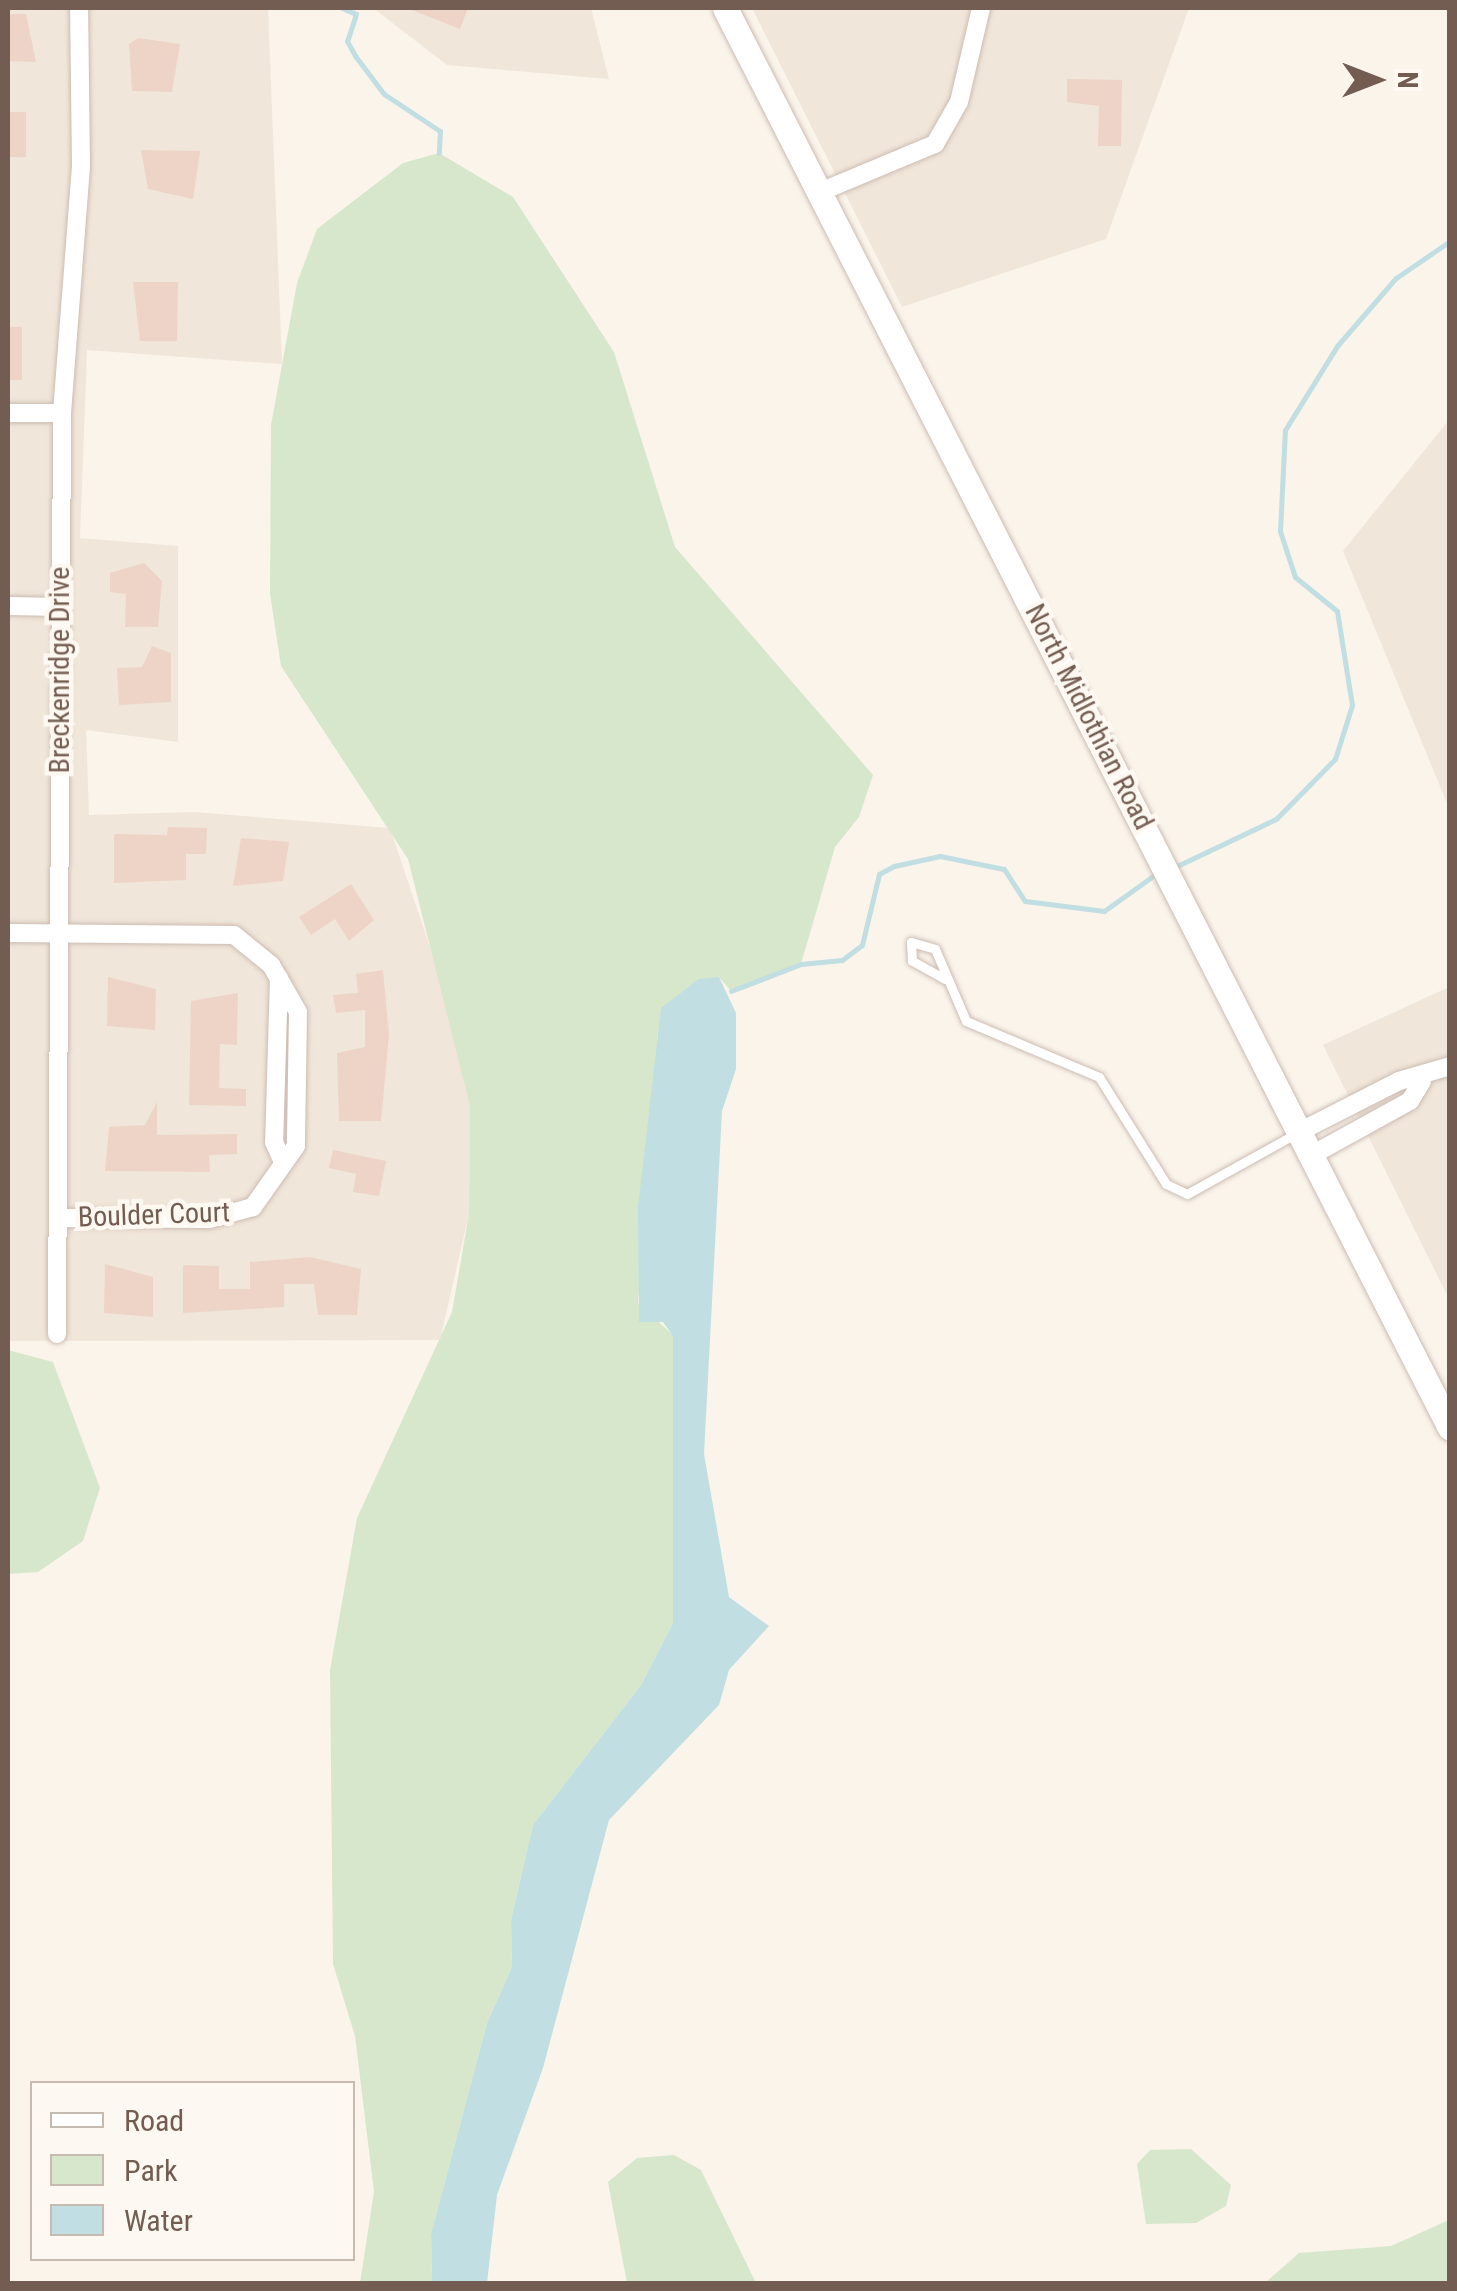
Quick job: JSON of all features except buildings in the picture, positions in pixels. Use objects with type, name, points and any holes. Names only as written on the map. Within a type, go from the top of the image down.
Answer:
[{"type":"main road","name":"North Midlothian Road","points":[[726,8],[1450,1428]]},
{"type":"street","name":"Breckenridge Drive","points":[[57,1334],[62,414],[81,166],[79,8]]},
{"type":"street","points":[[820,192],[935,144],[959,102],[982,8]]},
{"type":"street","points":[[8,413],[62,414]]},
{"type":"street","points":[[8,606],[61,607]]},
{"type":"street","name":"Boulder Court","points":[[8,933],[234,934],[279,978],[298,1012],[298,1134],[253,1207],[232,1218],[59,1218]]},
{"type":"street","points":[[1300,1132],[1399,1081],[1422,1081],[1450,1066]]},
{"type":"street","points":[[1312,1155],[1410,1101],[1422,1081]]},
{"type":"lane","points":[[944,979],[912,961],[911,942],[935,948],[944,979],[966,1022],[1099,1077],[1166,1184],[1187,1194],[1300,1132]]},
{"type":"shaded area","points":[[8,8],[268,8],[282,364],[87,350],[80,538],[178,546],[178,742],[86,730],[89,815],[194,812],[390,828],[457,1028],[470,1106],[469,1214],[440,1340],[8,1341]]},
{"type":"shaded area","points":[[373,8],[591,8],[609,79],[447,65]]},
{"type":"shaded area","points":[[752,8],[1189,8],[1106,239],[902,307]]},
{"type":"shaded area","points":[[1449,420],[1449,808],[1343,551]]},
{"type":"shaded area","points":[[1449,987],[1449,1299],[1323,1045]]},
{"type":"green space","points":[[439,153],[513,197],[614,352],[675,547],[873,775],[859,817],[835,847],[801,964],[731,991],[719,977],[658,1031],[638,1303],[673,1335],[673,1623],[641,1685],[533,1825],[511,1920],[512,1967],[487,2023],[431,2234],[432,2283],[360,2283],[374,2192],[355,2036],[333,1964],[330,1670],[357,1518],[452,1312],[469,1214],[470,1106],[408,859],[281,666],[270,594],[271,425],[297,283],[317,229],[403,163]]},
{"type":"green space","points":[[8,1350],[53,1362],[100,1488],[83,1541],[38,1572],[8,1574]]},
{"type":"green space","points":[[1191,2149],[1231,2185],[1226,2206],[1196,2223],[1146,2224],[1137,2164],[1150,2150]]},
{"type":"green space","points":[[674,2155],[701,2170],[756,2283],[627,2283],[608,2182],[637,2158]]},
{"type":"green space","points":[[1449,2220],[1449,2283],[1265,2283],[1299,2253],[1391,2246]]},
{"type":"water","points":[[719,977],[736,1013],[736,1069],[722,1111],[704,1454],[729,1597],[769,1626],[729,1670],[719,1705],[609,1820],[543,2068],[497,2195],[487,2283],[432,2283],[431,2234],[487,2023],[512,1967],[511,1920],[533,1825],[641,1685],[673,1623],[673,1336],[663,1322],[639,1322],[638,1207],[661,1008],[699,979]]},
{"type":"waterway","points":[[342,8],[356,14],[347,41],[356,57],[384,94],[440,131],[439,153]]},
{"type":"waterway","points":[[1177,866],[1276,819],[1335,759],[1352,705],[1337,611],[1295,577],[1280,531],[1285,430],[1337,346],[1396,278],[1450,241]]},
{"type":"waterway","points":[[731,991],[801,964],[842,960],[862,945],[879,874],[894,866],[940,856],[1004,869],[1025,901],[1104,911],[1157,873]]}]
